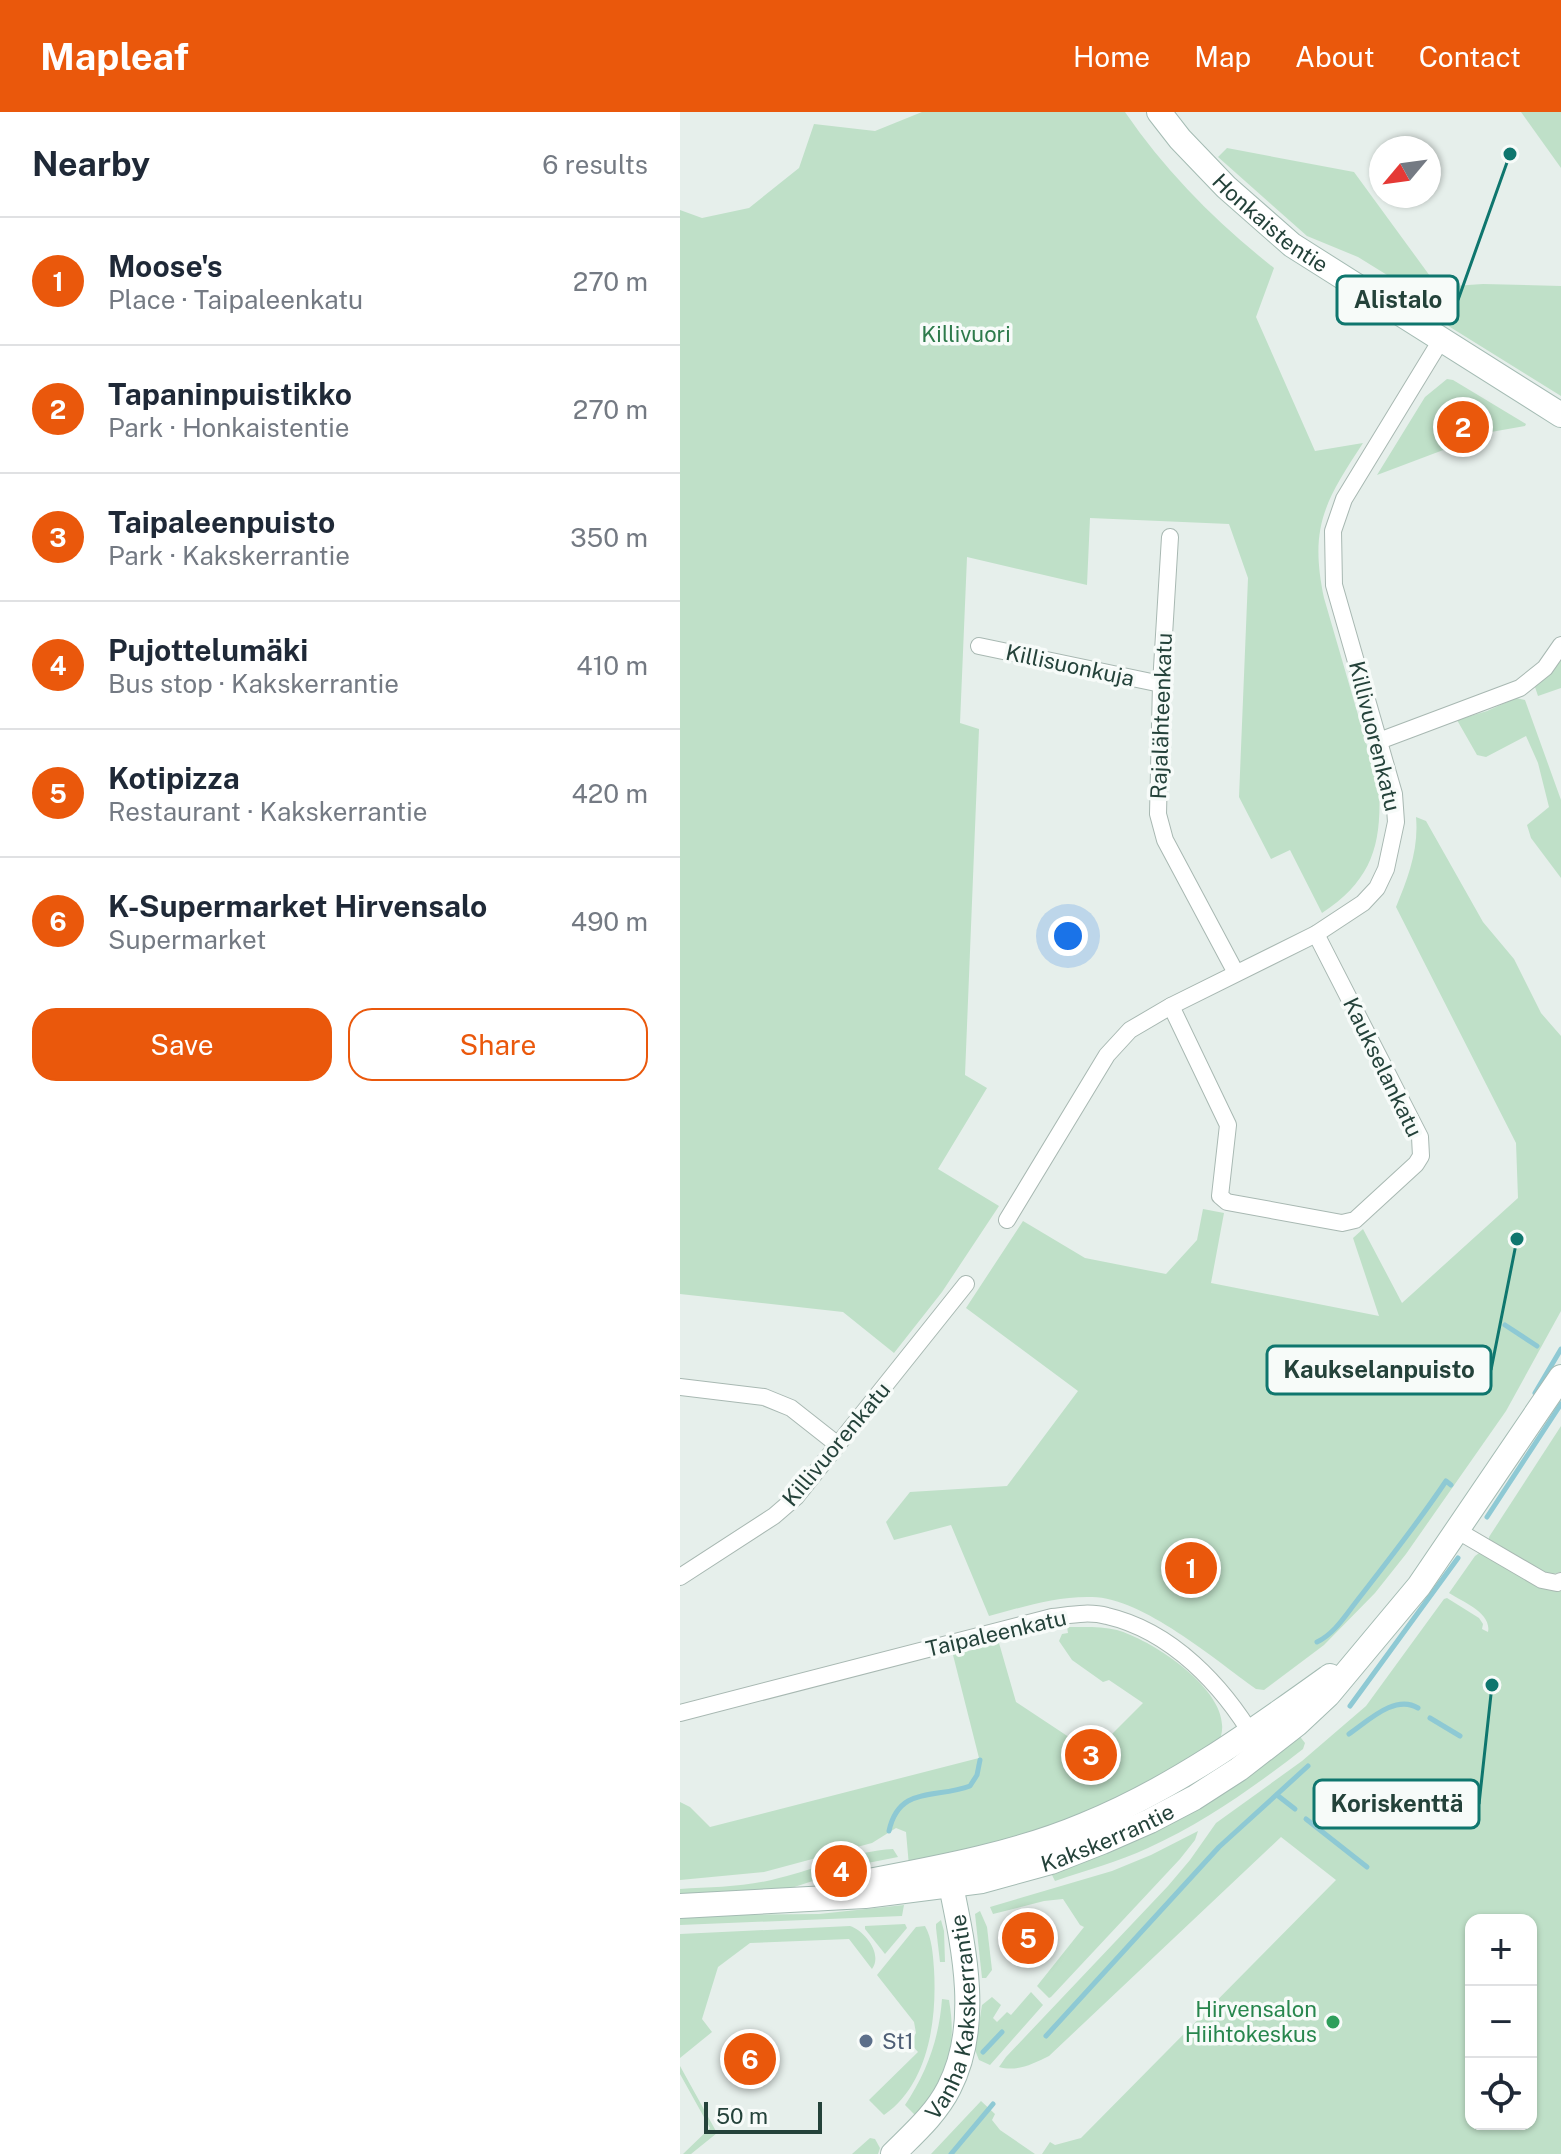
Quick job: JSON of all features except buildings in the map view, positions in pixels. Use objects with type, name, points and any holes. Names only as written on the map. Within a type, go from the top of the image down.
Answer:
[{"type":"main road","name":"Honkaistentie","points":[[1159,112],[1207,168],[1259,219],[1336,275],[1561,415]]},
{"type":"main road","name":"Kakskerrantie","points":[[680,1906],[865,1896],[949,1875],[982,1881],[1051,1862],[1126,1832],[1194,1798],[1359,1655],[1419,1586],[1561,1377]]},
{"type":"main road","name":"Vanha Kakskerrantie","points":[[893,2154],[920,2128],[948,2090],[963,2045],[966,1987],[949,1875]]},
{"type":"street","name":"Killivuorenkatu","points":[[1007,1220],[1107,1055],[1130,1030],[1171,1006],[1316,934],[1363,903],[1377,888],[1386,869],[1396,822],[1394,794],[1334,585],[1333,531],[1344,499],[1441,340]]},
{"type":"street","name":"Rajalähteenkatu","points":[[1170,537],[1157,802],[1161,827],[1190,889],[1236,973]]},
{"type":"street","points":[[1379,741],[1520,688],[1545,668],[1561,645]]},
{"type":"street","name":"Killisuonkuja","points":[[979,646],[1161,684]]},
{"type":"street","name":"Kaukselankatu","points":[[1171,1006],[1228,1125],[1220,1196],[1227,1202],[1342,1223],[1355,1220],[1416,1164],[1422,1147],[1420,1137],[1316,934]]},
{"type":"street","name":"Killivuorenkatu","points":[[680,1577],[774,1516],[796,1497],[966,1284]]},
{"type":"street","points":[[680,1387],[764,1397],[791,1408],[838,1445]]},
{"type":"street","points":[[1458,1531],[1542,1580],[1561,1581]]},
{"type":"street","name":"Taipaleenkatu","points":[[680,1713],[1052,1617],[1089,1614],[1106,1615],[1155,1635],[1210,1679],[1233,1705],[1256,1742]]},
{"type":"green space","name":"Killivuori","points":[[922,112],[1125,112],[1194,196],[1274,268],[1256,317],[1315,451],[1363,443],[1330,499],[1318,552],[1324,598],[1379,787],[1379,808],[1375,844],[1363,874],[1352,888],[1322,913],[1290,850],[1271,859],[1239,797],[1248,578],[1229,524],[1090,518],[1087,585],[967,557],[960,723],[979,729],[965,1075],[987,1088],[938,1169],[999,1206],[942,1292],[894,1353],[843,1312],[680,1294],[680,210],[702,218],[749,208],[799,168],[814,124],[875,131]]},
{"type":"green space","points":[[1521,112],[1561,112],[1561,168]]},
{"type":"green space","points":[[1227,148],[1354,172],[1369,193],[1369,208],[1380,208],[1438,287],[1483,284],[1561,286],[1561,396],[1450,327],[1400,283],[1358,257],[1307,236],[1218,157]]},
{"type":"green space","points":[[1447,379],[1525,426],[1491,432],[1377,475],[1425,397]]},
{"type":"green space","points":[[1561,658],[1561,688],[1538,696],[1535,687]]},
{"type":"green space","points":[[1516,698],[1525,700],[1561,800],[1561,878],[1531,838],[1527,825],[1549,807],[1538,763],[1526,736],[1486,757],[1477,755],[1457,720]]},
{"type":"green space","points":[[1416,817],[1426,821],[1483,922],[1514,959],[1541,1013],[1561,1036],[1561,1311],[1506,1411],[1406,1554],[1375,1593],[1324,1645],[1264,1690],[1256,1689],[1177,1632],[1112,1600],[1066,1598],[989,1616],[951,1525],[894,1540],[886,1522],[910,1492],[1007,1486],[1078,1391],[966,1308],[1023,1221],[1085,1258],[1166,1274],[1197,1240],[1203,1209],[1224,1213],[1211,1283],[1379,1316],[1353,1238],[1363,1229],[1402,1303],[1518,1198],[1516,1143],[1396,907],[1414,852]]},
{"type":"green space","points":[[1561,1426],[1561,1572],[1549,1575],[1489,1541],[1489,1537]]},
{"type":"green space","name":"Hirvensalon Hiihtokeskus","points":[[1482,1551],[1561,1589],[1561,2154],[1042,2154],[1050,2142],[1055,2145],[1081,2138],[1336,1880],[1281,1837],[1049,2056],[1019,2068],[999,2067],[1006,2057],[1168,1886],[1216,1823],[1302,1761],[1366,1706],[1444,1599],[1479,1618],[1482,1629],[1488,1632],[1486,1619],[1481,1614],[1449,1593],[1475,1556]]},
{"type":"green space","points":[[1067,1627],[1117,1630],[1172,1659],[1207,1691],[1218,1709],[1222,1727],[1217,1745],[1090,1816],[909,1866],[906,1832],[896,1828],[872,1843],[764,1872],[680,1880],[680,1802],[690,1807],[710,1827],[979,1758],[953,1655],[999,1643],[1016,1702],[1093,1753],[1143,1703],[1109,1680],[1103,1682],[1072,1660],[1059,1641],[1062,1634],[1068,1633]]},
{"type":"green space","points":[[1298,1734],[1305,1743],[1303,1749],[1209,1815],[1137,1853],[1055,1881],[1052,1875]]},
{"type":"green space","points":[[1198,1831],[1180,1859],[1049,1998],[1037,1986],[1084,1927],[1063,1899],[993,1914],[990,1907],[1112,1871]]},
{"type":"green space","points":[[893,1849],[898,1857],[827,1871],[828,1876],[782,1891],[680,1897],[680,1889],[767,1881],[849,1857]]},
{"type":"green space","points":[[904,1905],[902,1916],[680,1925],[680,1915],[819,1914]]},
{"type":"green space","points":[[980,1911],[987,1927],[992,1970],[986,1978],[982,1978],[975,1914]]},
{"type":"green space","points":[[941,1920],[945,1962],[940,1962],[936,1928]]},
{"type":"green space","points":[[905,1924],[907,1928],[885,1954],[865,1929],[865,1926]]},
{"type":"green space","points":[[850,1926],[871,1944],[875,1957],[872,1969],[849,1939],[750,1943],[718,1967],[702,2019],[712,2032],[680,2058],[680,1934]]},
{"type":"green space","points":[[925,1926],[932,1947],[935,1988],[927,2049],[911,2086],[884,2115],[869,2100],[918,2052],[910,2043],[916,2033],[914,2022],[877,1975],[916,1927]]},
{"type":"green space","points":[[1031,1992],[1043,2005],[990,2065],[979,2060],[975,2050],[982,2005],[992,1997],[1001,2005],[993,2018],[997,2022],[1007,2012],[1011,2015]]},
{"type":"green space","points":[[942,1999],[949,2000],[950,2049],[942,2075],[917,2117],[905,2105],[931,2055]]},
{"type":"green space","points":[[680,2066],[717,2133],[691,2154],[683,2154],[710,2128],[680,2074]]},
{"type":"green space","points":[[981,2101],[995,2114],[992,2120],[1000,2130],[1035,2154],[931,2154]]},
{"type":"green space","points":[[870,2138],[875,2139],[880,2148],[878,2154],[852,2154]]},
{"type":"waterway","points":[[1505,1325],[1537,1346]]},
{"type":"waterway","points":[[1535,1393],[1561,1349]]},
{"type":"waterway","points":[[1487,1517],[1561,1404]]},
{"type":"waterway","points":[[1317,1642],[1343,1619],[1446,1481],[1451,1485]]},
{"type":"waterway","points":[[1350,1706],[1458,1558]]},
{"type":"waterway","points":[[1349,1734],[1391,1707],[1400,1704],[1418,1708]]},
{"type":"waterway","points":[[1430,1718],[1460,1736]]},
{"type":"waterway","points":[[889,1831],[894,1816],[910,1800],[970,1786],[977,1775],[980,1760]]},
{"type":"waterway","points":[[1046,2036],[1219,1847],[1308,1766]]},
{"type":"waterway","points":[[1277,1795],[1295,1809]]},
{"type":"waterway","points":[[1306,1819],[1367,1867]]},
{"type":"waterway","points":[[983,2052],[1002,2032]]},
{"type":"waterway","points":[[951,2154],[993,2104]]},
{"type":"place","name":"Alistalo","points":[[1510,154]]},
{"type":"place","name":"Tapaninpuistikko","points":[[1463,427]]},
{"type":"place","name":"Kaukselanpuisto","points":[[1517,1239]]},
{"type":"place","name":"Moose's","points":[[1191,1568]]},
{"type":"place","name":"Koriskenttä","points":[[1492,1685]]},
{"type":"place","name":"Taipaleenpuisto","points":[[1091,1755]]},
{"type":"place","name":"Pujottelumäki","points":[[841,1871]]},
{"type":"place","name":"Kotipizza","points":[[1028,1938]]},
{"type":"place","name":"Hirvensalon Hiihtokeskus","points":[[1333,2022]]},
{"type":"place","name":"St1","points":[[866,2041]]},
{"type":"place","name":"K-Supermarket Hirvensalo","points":[[750,2059]]}]
